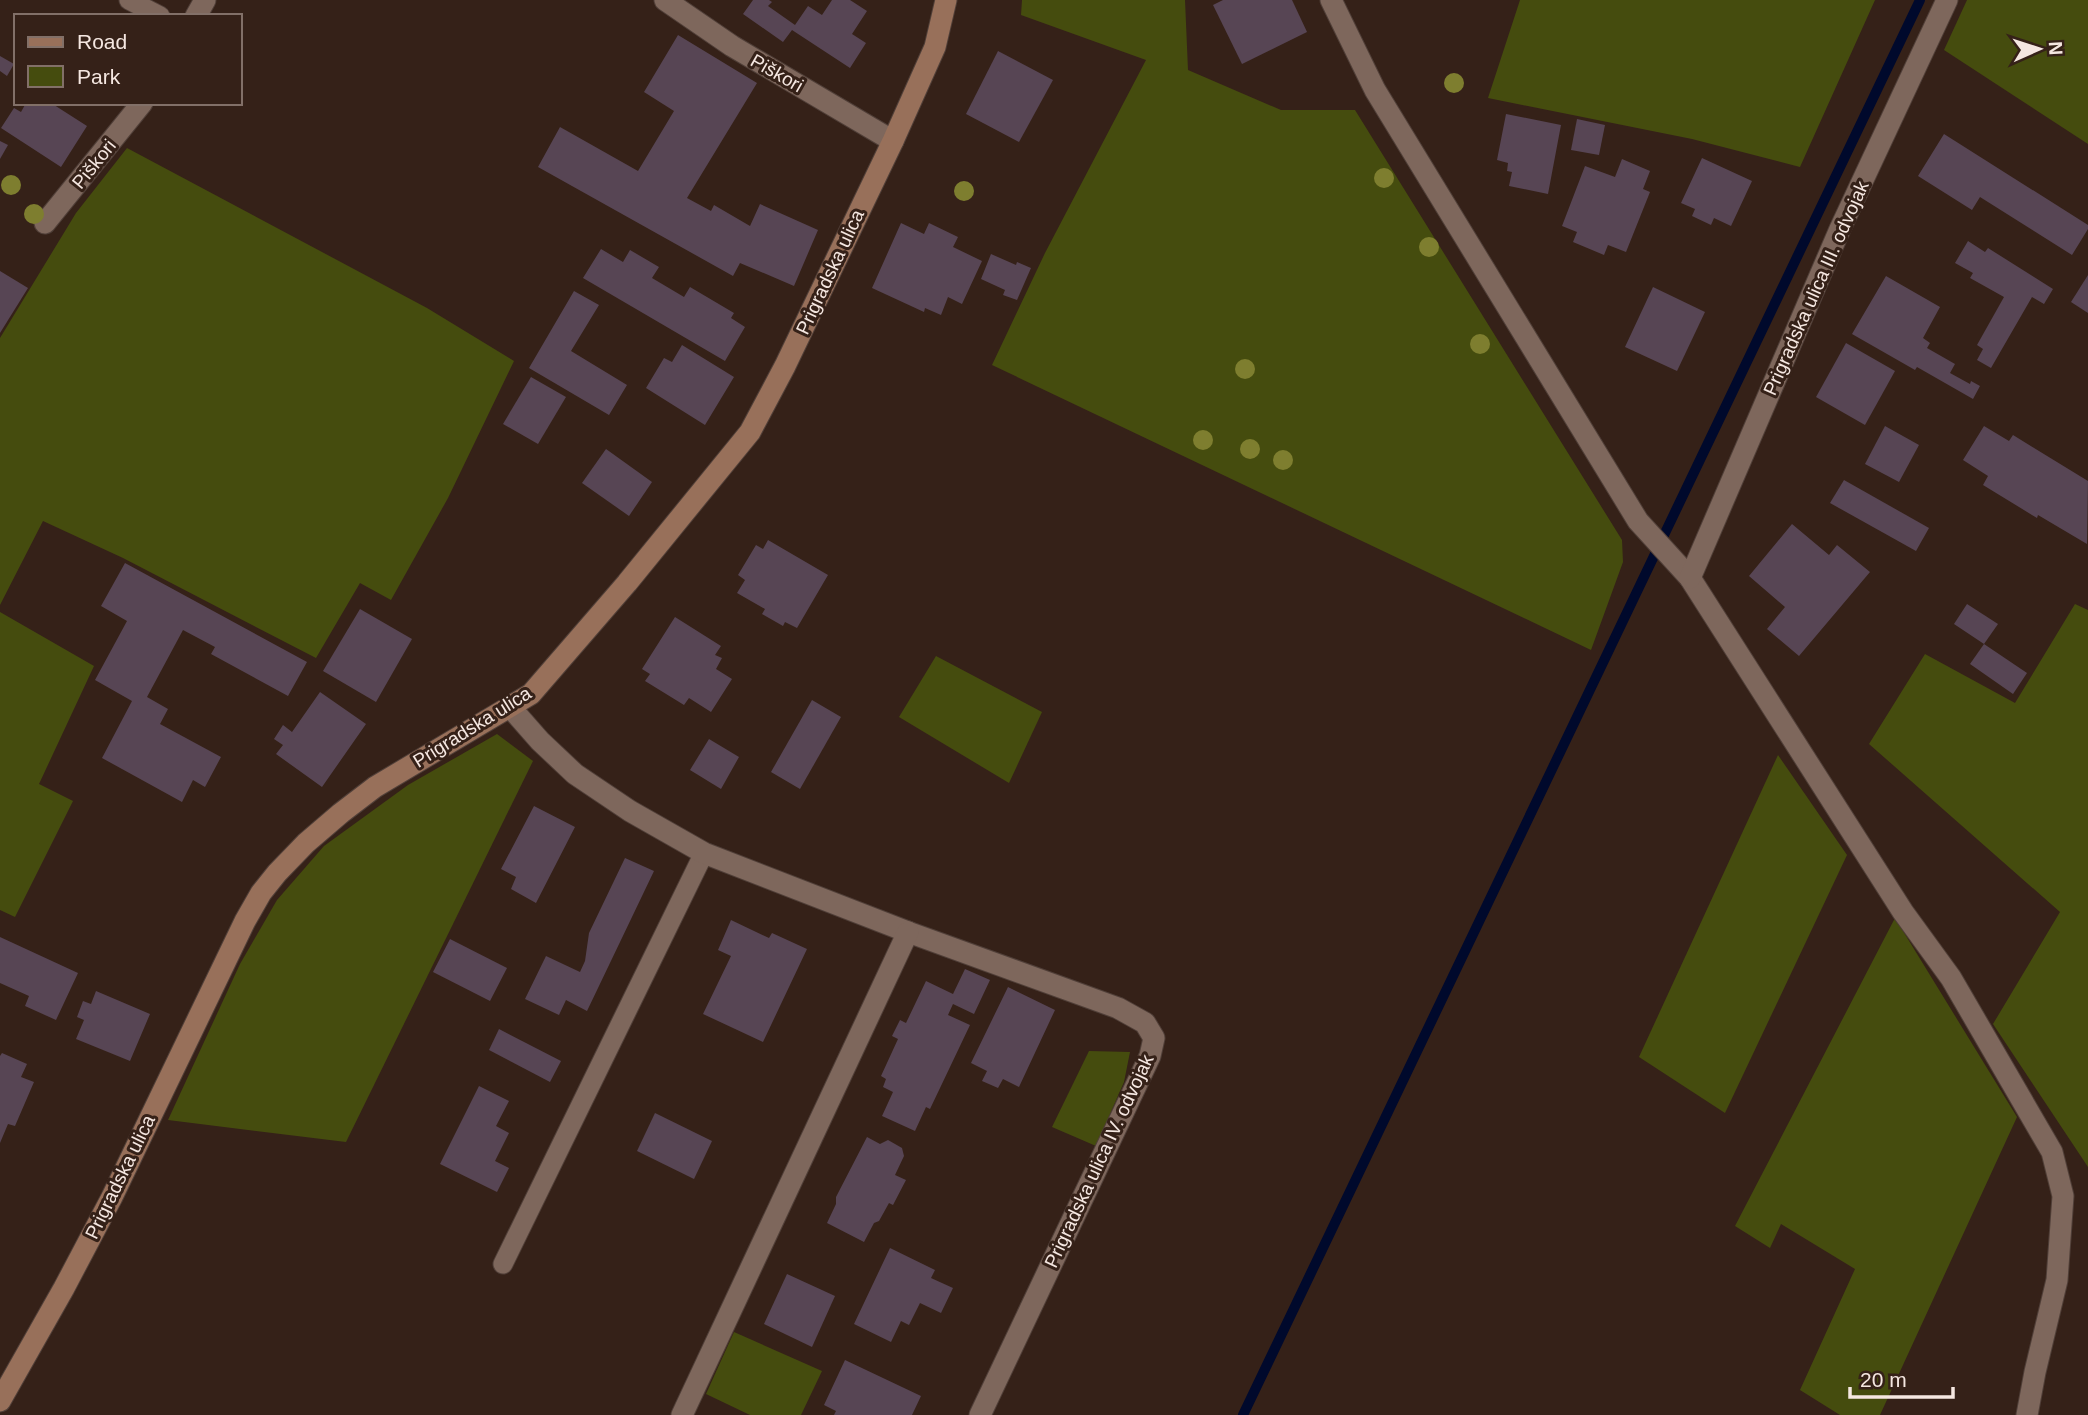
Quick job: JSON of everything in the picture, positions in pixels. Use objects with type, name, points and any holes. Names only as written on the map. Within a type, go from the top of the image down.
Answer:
[{"type":"main road","name":"Prigradska ulica","points":[[0,1401],[112,1197],[245,920],[261,893],[306,843],[375,787],[531,694],[571,650],[750,432],[785,366],[892,141],[934,47],[946,0]]},
{"type":"street","name":"Piškori","points":[[665,0],[732,46],[892,141]]},
{"type":"street","points":[[1331,0],[1375,90],[1638,521],[1690,578],[1903,912],[1951,978],[2052,1152],[2063,1196],[2057,1280],[2027,1415]]},
{"type":"street","name":"Prigradska ulica III. odvojak","points":[[1690,578],[1840,229],[1947,0]]},
{"type":"street","name":"Piškori","points":[[46,223],[140,105]]},
{"type":"street","name":"Prigradska ulica IV. odvojak","points":[[511,708],[540,741],[575,774],[630,811],[704,853],[1118,1009],[1145,1023],[1154,1038],[1150,1056],[980,1415]]},
{"type":"street","points":[[682,1415],[908,932]]},
{"type":"lane","points":[[129,0],[156,14]]},
{"type":"lane","points":[[503,1264],[704,853]]},
{"type":"green space","points":[[1022,0],[1185,0],[1188,70],[1281,110],[1355,110],[1622,540],[1623,562],[1591,650],[992,365],[1045,253],[1146,60],[1021,15]]},
{"type":"green space","points":[[1520,0],[1875,0],[1800,167],[1692,139],[1488,98]]},
{"type":"green space","points":[[1967,0],[2088,0],[2088,144],[1944,50]]},
{"type":"green space","points":[[127,148],[427,308],[514,361],[448,498],[391,600],[360,583],[316,658],[123,558],[43,521],[0,605],[0,338],[76,213]]},
{"type":"green space","points":[[2075,604],[2088,610],[2088,1167],[1993,1024],[2060,912],[1869,744],[1925,654],[2015,703]]},
{"type":"green space","points":[[0,612],[94,666],[39,784],[73,801],[15,917],[0,910]]},
{"type":"green space","points":[[936,656],[1042,712],[1009,783],[899,717]]},
{"type":"green space","points":[[497,734],[533,761],[346,1142],[168,1120],[240,964],[277,900],[324,846],[408,785]]},
{"type":"green space","points":[[1778,755],[1847,855],[1725,1113],[1639,1057]]},
{"type":"green space","points":[[1895,918],[2017,1117],[1880,1415],[1840,1415],[1800,1390],[1855,1269],[1781,1224],[1770,1248],[1735,1226]]},
{"type":"green space","points":[[1089,1051],[1130,1052],[1124,1082],[1096,1146],[1052,1127]]},
{"type":"green space","points":[[734,1332],[822,1371],[801,1415],[750,1415],[706,1394]]},
{"type":"building","points":[[753,0],[769,0],[772,2],[768,6],[795,25],[808,6],[822,15],[832,0],[850,0],[867,11],[852,34],[866,43],[850,68],[792,30],[783,42],[743,14]]},
{"type":"building","points":[[1223,0],[1292,0],[1307,32],[1242,64],[1213,5]]},
{"type":"building","points":[[678,35],[757,83],[687,198],[711,211],[714,205],[750,226],[760,204],[818,230],[794,286],[740,263],[733,276],[538,167],[560,127],[638,171],[674,111],[644,92]]},
{"type":"building","points":[[998,51],[1053,80],[1019,142],[966,114]]},
{"type":"building","points":[[0,56],[14,64],[7,76],[0,71]]},
{"type":"building","points":[[25,105],[54,105],[87,126],[61,167],[1,128],[14,108],[21,112]]},
{"type":"building","points":[[1506,114],[1561,125],[1548,194],[1509,186],[1512,172],[1507,171],[1508,163],[1497,160]]},
{"type":"building","points":[[1577,119],[1605,125],[1599,155],[1571,150]]},
{"type":"building","points":[[1944,134],[2088,225],[2072,255],[1980,197],[1972,210],[1918,176]]},
{"type":"building","points":[[0,141],[8,145],[0,159]]},
{"type":"building","points":[[1702,158],[1752,181],[1731,226],[1714,218],[1711,225],[1692,216],[1695,209],[1681,203]]},
{"type":"building","points":[[1622,159],[1650,171],[1643,189],[1650,192],[1626,252],[1608,245],[1604,255],[1573,242],[1577,232],[1562,226],[1585,166],[1615,177]]},
{"type":"building","points":[[901,223],[924,234],[929,223],[958,237],[953,247],[982,261],[962,304],[948,297],[941,315],[925,308],[924,312],[872,288]]},
{"type":"building","points":[[1968,241],[1985,252],[1988,248],[2053,289],[2044,304],[2032,297],[1991,368],[1977,360],[1983,349],[1977,345],[2004,297],[1970,278],[1973,273],[1955,263]]},
{"type":"building","points":[[601,249],[623,262],[630,250],[659,267],[652,278],[684,297],[690,287],[734,313],[731,318],[745,327],[725,361],[583,278]]},
{"type":"building","points":[[991,254],[1016,265],[1017,262],[1031,268],[1017,300],[1003,295],[1005,290],[981,279]]},
{"type":"building","points":[[0,271],[28,288],[0,333]]},
{"type":"building","points":[[2088,275],[2088,313],[2071,302]]},
{"type":"building","points":[[1886,276],[1940,307],[1923,338],[1930,343],[1927,348],[1955,364],[1950,373],[1970,384],[1971,381],[1980,386],[1973,399],[1852,334]]},
{"type":"building","points":[[1653,287],[1705,312],[1677,371],[1625,347]]},
{"type":"building","points":[[574,291],[599,305],[571,351],[627,385],[609,415],[529,368]]},
{"type":"building","points":[[1846,343],[1895,371],[1865,425],[1816,397]]},
{"type":"building","points":[[682,345],[734,377],[705,425],[646,388],[664,358],[672,362]]},
{"type":"building","points":[[531,377],[566,397],[538,444],[503,424]]},
{"type":"building","points":[[1885,426],[1919,445],[1899,482],[1865,464]]},
{"type":"building","points":[[1984,426],[2009,441],[2013,435],[2088,481],[2087,544],[1983,485],[1988,476],[1963,460]]},
{"type":"building","points":[[606,449],[652,482],[629,516],[582,483]]},
{"type":"building","points":[[1844,480],[1929,528],[1916,551],[1830,503]]},
{"type":"building","points":[[1792,524],[1829,555],[1837,545],[1870,572],[1799,656],[1767,629],[1785,607],[1749,576]]},
{"type":"building","points":[[768,540],[828,575],[797,628],[785,622],[783,626],[762,614],[765,609],[737,593],[745,580],[738,575],[756,545],[763,549]]},
{"type":"building","points":[[125,563],[307,662],[288,696],[211,654],[215,647],[183,630],[147,697],[168,709],[160,724],[221,757],[205,787],[193,780],[182,802],[102,758],[132,701],[95,680],[127,621],[101,606]]},
{"type":"building","points":[[1967,604],[1998,624],[1984,644],[1954,624]]},
{"type":"building","points":[[360,609],[412,639],[376,702],[323,671]]},
{"type":"building","points":[[675,617],[721,646],[715,655],[722,658],[716,669],[732,679],[711,712],[689,698],[684,705],[645,681],[650,674],[642,669]]},
{"type":"building","points":[[1984,644],[2027,673],[2013,694],[1970,664]]},
{"type":"building","points":[[320,692],[366,724],[322,787],[276,754],[283,745],[274,739],[283,725],[292,732]]},
{"type":"building","points":[[812,700],[841,717],[800,789],[771,772]]},
{"type":"building","points":[[709,739],[739,757],[721,789],[690,770]]},
{"type":"building","points":[[534,806],[575,827],[536,903],[511,889],[516,877],[501,869]]},
{"type":"building","points":[[625,858],[654,871],[587,1011],[566,1000],[559,1015],[525,999],[546,956],[580,972],[585,961],[589,933]]},
{"type":"building","points":[[731,920],[769,938],[772,933],[807,949],[763,1042],[703,1014],[731,956],[718,950]]},
{"type":"building","points":[[0,937],[78,973],[56,1020],[25,1006],[29,996],[0,983]]},
{"type":"building","points":[[450,939],[507,968],[490,1001],[433,972]]},
{"type":"building","points":[[965,969],[990,980],[974,1014],[953,1004],[948,1015],[970,1025],[930,1109],[926,1107],[915,1131],[882,1116],[893,1092],[883,1087],[886,1079],[881,1076],[898,1039],[892,1036],[900,1020],[906,1023],[926,981],[953,994]]},
{"type":"building","points":[[1008,987],[1055,1010],[1019,1087],[1003,1079],[998,1088],[982,1081],[987,1071],[971,1063]]},
{"type":"building","points":[[96,991],[150,1014],[130,1061],[76,1039],[84,1020],[77,1017],[83,1001],[91,1004]]},
{"type":"building","points":[[499,1029],[561,1061],[550,1082],[489,1050]]},
{"type":"building","points":[[2,1053],[27,1064],[21,1077],[34,1082],[15,1126],[8,1124],[0,1143],[0,1056]]},
{"type":"building","points":[[479,1086],[509,1101],[496,1126],[509,1133],[495,1161],[509,1168],[497,1192],[440,1164]]},
{"type":"building","points":[[655,1113],[712,1141],[694,1179],[637,1151]]},
{"type":"building","points":[[867,1137],[880,1144],[888,1140],[902,1148],[904,1156],[895,1175],[906,1180],[893,1205],[889,1203],[864,1242],[827,1223],[836,1204],[836,1197]]},
{"type":"building","points":[[890,1248],[935,1270],[931,1278],[953,1288],[941,1313],[920,1303],[909,1325],[901,1321],[891,1342],[854,1324]]},
{"type":"building","points":[[787,1274],[835,1296],[812,1347],[764,1324]]},
{"type":"building","points":[[845,1360],[921,1396],[912,1415],[834,1415],[836,1411],[824,1405]]},
{"type":"waterway","points":[[1243,1415],[1920,0]]}]
